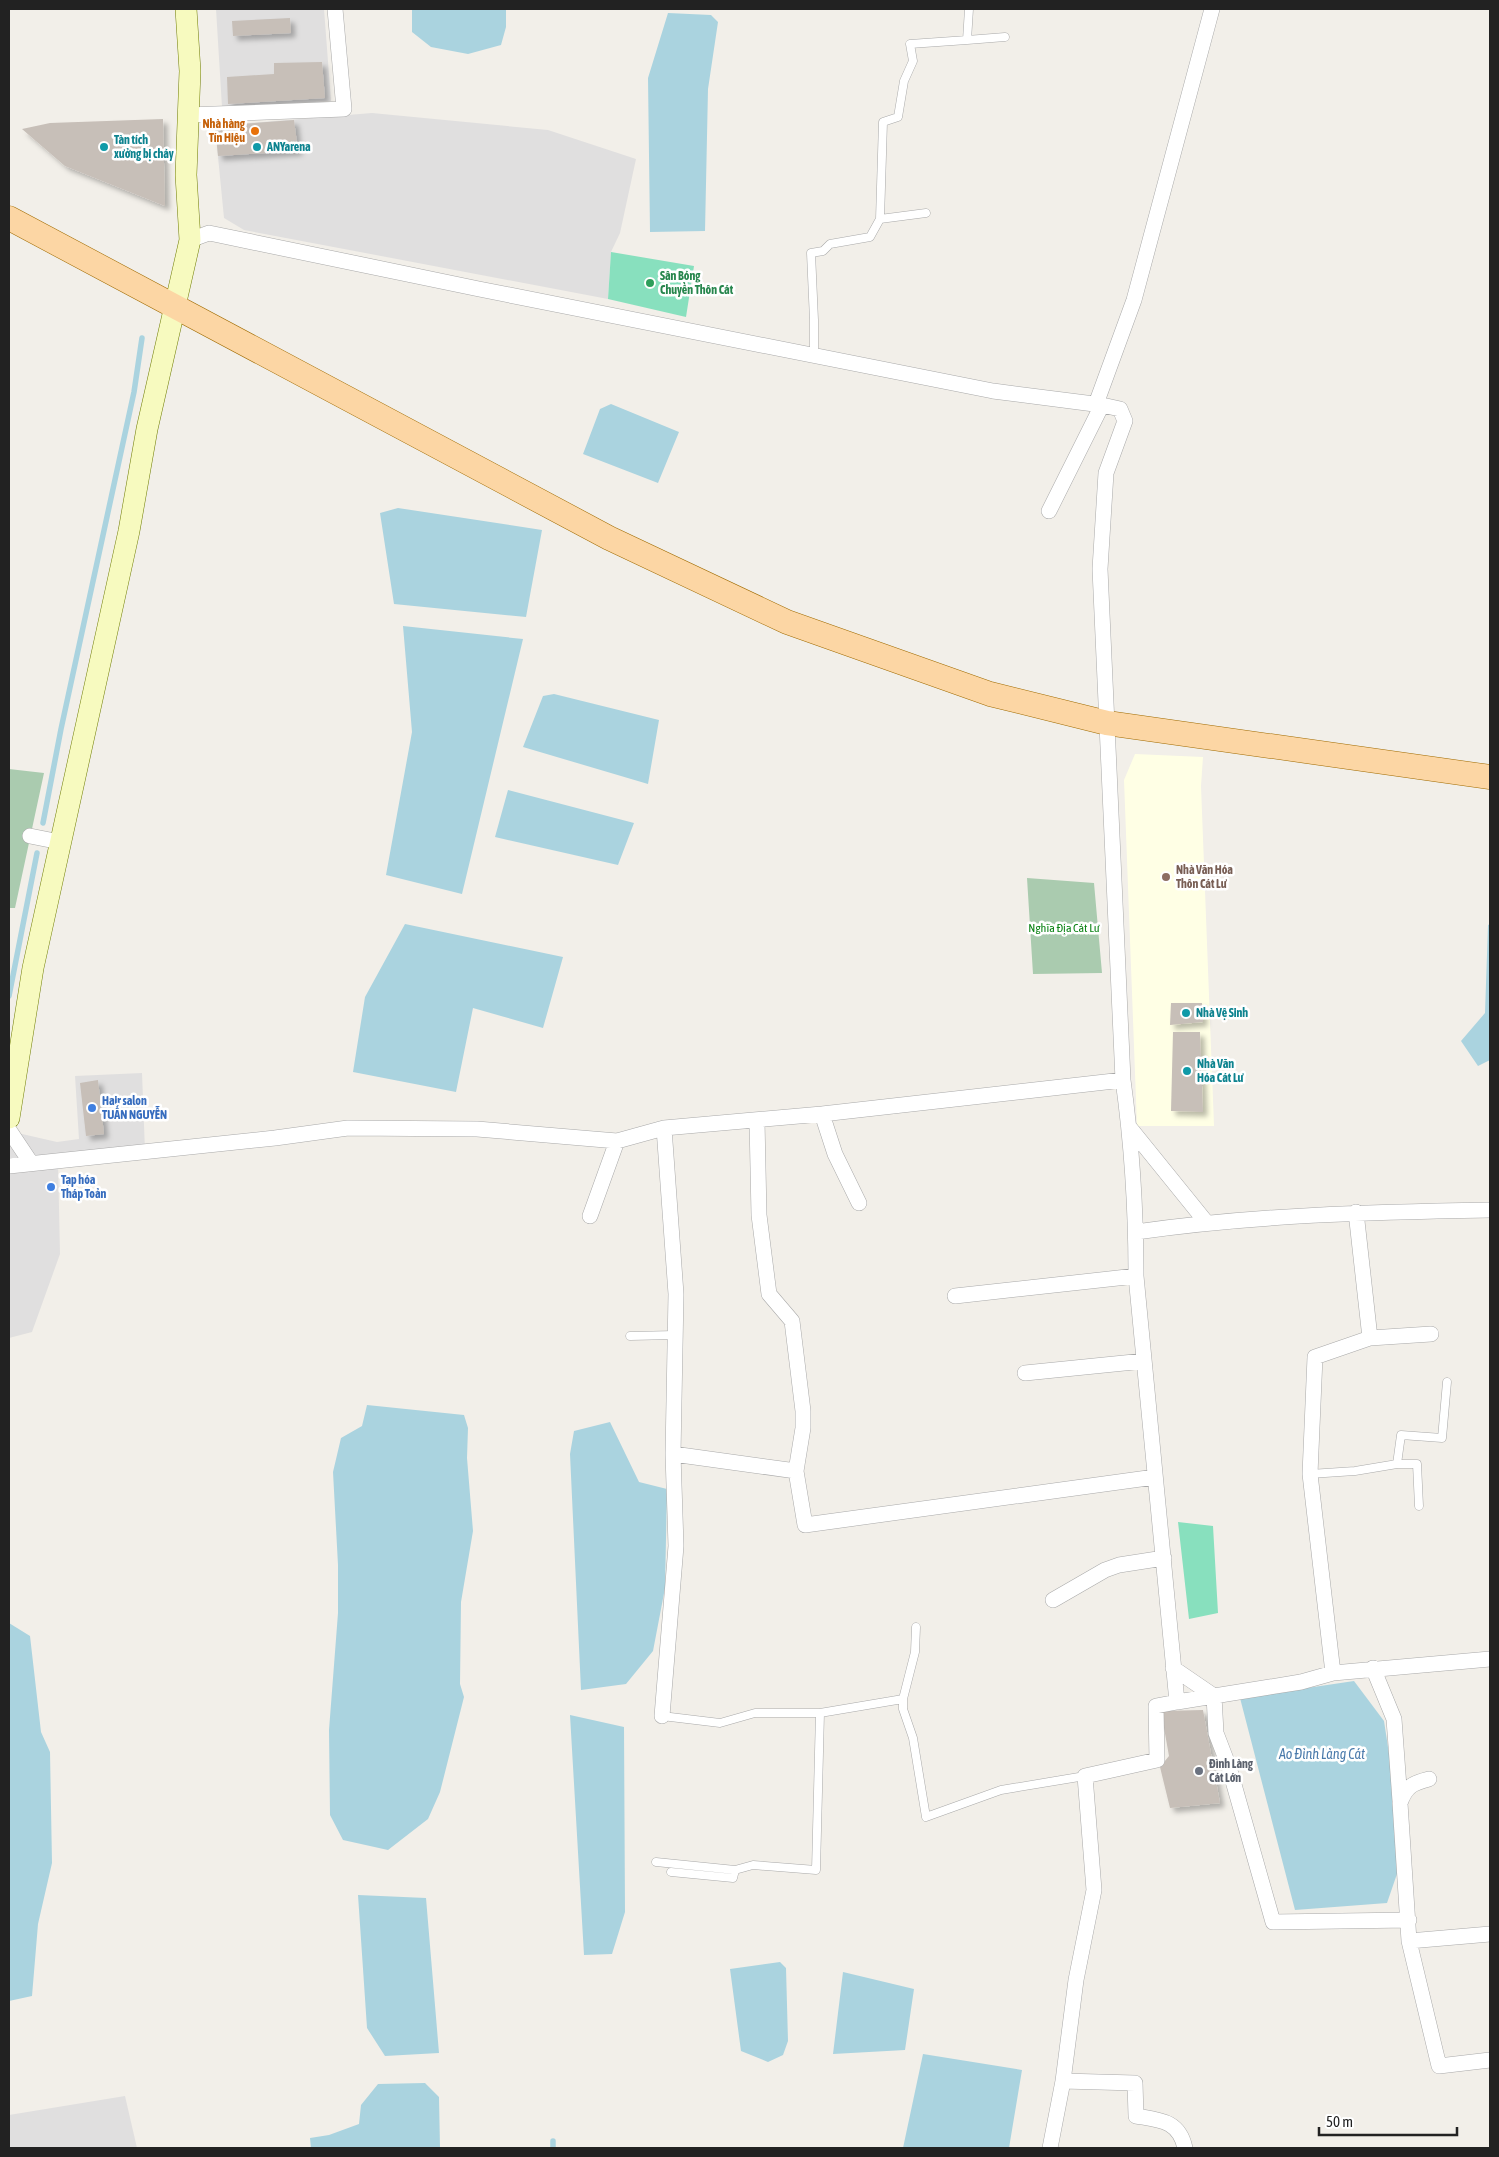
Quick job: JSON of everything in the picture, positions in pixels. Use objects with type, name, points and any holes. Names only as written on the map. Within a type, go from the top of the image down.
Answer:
[{"type":"main road","points":[[9,1118],[28,996],[128,532],[147,429],[176,308],[199,236],[188,209],[186,175],[190,71],[186,9]]},
{"type":"main road","points":[[9,218],[609,538],[787,622],[990,694],[1107,723],[1490,778]]},
{"type":"street","points":[[188,115],[344,108],[335,9]]},
{"type":"street","points":[[1049,511],[1099,404],[1134,300],[1212,9]]},
{"type":"street","points":[[199,236],[993,391],[1099,404],[1120,409],[1125,421],[1106,473],[1100,569],[1107,723],[1125,969],[1124,1080],[1130,1128],[1136,1232],[1136,1276],[1177,1702]]},
{"type":"street","points":[[30,836],[60,842]]},
{"type":"street","points":[[9,1166],[275,1138],[348,1128],[477,1129],[617,1141],[664,1128],[757,1121],[1124,1080]]},
{"type":"street","points":[[822,1114],[835,1154],[859,1203]]},
{"type":"street","points":[[757,1121],[760,1215],[769,1294],[792,1321],[803,1428],[796,1471],[805,1525],[1155,1477]]},
{"type":"street","points":[[662,1716],[676,1546],[673,1454],[676,1294],[664,1128]]},
{"type":"street","points":[[1130,1128],[1206,1222]]},
{"type":"street","points":[[9,1130],[31,1163]]},
{"type":"street","points":[[590,1216],[617,1141]]},
{"type":"street","points":[[1136,1232],[1206,1222],[1356,1212],[1490,1210]]},
{"type":"street","points":[[1356,1212],[1370,1338]]},
{"type":"street","points":[[955,1296],[1136,1276]]},
{"type":"street","points":[[1332,1673],[1310,1474],[1315,1357],[1370,1338],[1431,1334]]},
{"type":"street","points":[[1025,1372],[1144,1361]]},
{"type":"street","points":[[673,1454],[796,1471]]},
{"type":"street","points":[[1053,1600],[1105,1570],[1119,1565],[1164,1558]]},
{"type":"street","points":[[1050,2148],[1063,2081],[1076,1980],[1094,1890],[1085,1776],[1157,1760],[1156,1706],[1301,1682],[1332,1673],[1490,1658]]},
{"type":"street","points":[[1173,1668],[1214,1696]]},
{"type":"street","points":[[1373,1668],[1394,1719],[1409,1941],[1439,2066],[1490,2060]]},
{"type":"street","points":[[1214,1696],[1216,1733],[1229,1767],[1273,1922],[1409,1920]]},
{"type":"street","points":[[1400,1803],[1404,1791],[1412,1784],[1430,1779]]},
{"type":"street","points":[[1409,1941],[1490,1934]]},
{"type":"street","points":[[1063,2081],[1134,2083],[1136,2116],[1167,2122],[1179,2132],[1185,2148]]},
{"type":"lane","points":[[967,40],[968,9]]},
{"type":"lane","points":[[814,356],[811,253],[823,250],[830,244],[870,237],[880,219],[881,138],[883,122],[898,116],[904,81],[913,61],[910,44],[1005,37]]},
{"type":"lane","points":[[880,219],[926,213]]},
{"type":"lane","points":[[630,1336],[675,1335]]},
{"type":"lane","points":[[1397,1464],[1401,1435],[1442,1438],[1447,1382]]},
{"type":"lane","points":[[1310,1474],[1355,1471],[1397,1464],[1417,1464],[1419,1506]]},
{"type":"lane","points":[[916,1627],[916,1652],[903,1699],[904,1709],[913,1738],[926,1817],[1001,1790],[1085,1776]]},
{"type":"lane","points":[[662,1716],[720,1723],[755,1712],[820,1713],[903,1699]]},
{"type":"lane","points":[[656,1862],[735,1870],[753,1865],[816,1870],[820,1713]]},
{"type":"lane","points":[[671,1872],[733,1878],[735,1870]]},
{"type":"shaded area","points":[[216,9],[324,9],[331,101],[222,107]]},
{"type":"shaded area","points":[[372,113],[548,130],[636,159],[620,233],[611,252],[608,299],[244,230],[224,218],[215,126]]},
{"type":"shaded area","name":"Nhà Văn Hóa Thôn Cát Lư","points":[[1135,754],[1203,757],[1201,786],[1214,1126],[1137,1126],[1124,780]]},
{"type":"shaded area","points":[[142,1073],[145,1151],[58,1161],[60,1254],[32,1332],[9,1338],[9,1131],[57,1142],[79,1139],[75,1076]]},
{"type":"shaded area","points":[[125,2096],[137,2148],[9,2148],[9,2115]]},
{"type":"green space","name":"Sân Bóng Chuyền Thôn Cát","points":[[611,252],[694,266],[686,317],[608,299]]},
{"type":"green space","points":[[9,769],[44,773],[15,908],[9,908]]},
{"type":"green space","name":"Nghĩa Địa Cát Lư","points":[[1027,878],[1094,883],[1102,973],[1033,974]]},
{"type":"green space","points":[[1178,1522],[1213,1526],[1218,1613],[1189,1619]]},
{"type":"water","points":[[412,9],[506,9],[506,27],[501,45],[468,54],[431,47],[412,32]]},
{"type":"water","points":[[668,13],[711,15],[718,22],[708,89],[705,231],[650,232],[648,78]]},
{"type":"water","points":[[611,404],[679,432],[658,483],[583,454],[600,409]]},
{"type":"water","points":[[398,508],[542,530],[526,617],[394,604],[380,513]]},
{"type":"water","points":[[403,626],[523,639],[462,894],[386,875],[412,732]]},
{"type":"water","points":[[554,694],[659,720],[648,784],[523,747],[543,696]]},
{"type":"water","points":[[508,790],[634,823],[618,865],[495,837]]},
{"type":"water","points":[[405,924],[563,957],[543,1028],[473,1008],[456,1092],[353,1072],[365,997]]},
{"type":"water","points":[[1490,924],[1490,1060],[1478,1066],[1461,1041],[1485,1013],[1488,925]]},
{"type":"water","points":[[367,1405],[464,1415],[468,1428],[467,1458],[473,1531],[461,1602],[460,1684],[464,1697],[440,1792],[428,1819],[388,1850],[343,1840],[330,1815],[329,1730],[338,1613],[338,1565],[333,1472],[341,1438],[362,1426]]},
{"type":"water","points":[[610,1422],[639,1482],[667,1489],[665,1588],[653,1651],[626,1684],[581,1690],[570,1454],[574,1431]]},
{"type":"water","points":[[9,1623],[30,1636],[41,1732],[50,1752],[52,1863],[38,1924],[32,1996],[9,2001]]},
{"type":"water","name":"Ao Đình Làng Cát","points":[[1354,1681],[1384,1721],[1401,1832],[1398,1871],[1387,1903],[1295,1910],[1240,1698]]},
{"type":"water","points":[[570,1715],[624,1727],[625,1912],[612,1954],[584,1955]]},
{"type":"water","points":[[358,1895],[426,1898],[439,2053],[385,2056],[367,2028]]},
{"type":"water","points":[[780,1962],[786,1968],[788,2041],[783,2055],[768,2062],[741,2051],[730,1969]]},
{"type":"water","points":[[843,1972],[914,1989],[905,2050],[833,2054]]},
{"type":"water","points":[[923,2054],[1022,2070],[1009,2148],[903,2148]]},
{"type":"water","points":[[425,2083],[439,2097],[440,2148],[311,2148],[310,2138],[329,2135],[359,2124],[361,2105],[378,2084]]},
{"type":"building","points":[[290,18],[291,33],[233,36],[232,21]]},
{"type":"building","points":[[322,62],[325,98],[228,104],[227,77],[274,74],[274,63]]},
{"type":"building","name":"Tàn tích xưởng bị cháy","points":[[163,119],[165,206],[65,166],[22,129],[50,123]]},
{"type":"building","points":[[294,120],[298,151],[218,156],[215,126]]},
{"type":"building","name":"Nhà Vệ Sinh","points":[[1171,1003],[1202,1003],[1203,1022],[1170,1025]]},
{"type":"building","name":"Nhà Văn Hóa Cát Lư","points":[[1173,1032],[1200,1032],[1203,1112],[1171,1111]]},
{"type":"building","name":"Hair salon TUẤN NGUYỄN","points":[[98,1080],[104,1134],[86,1136],[80,1083]]},
{"type":"building","points":[[1203,1710],[1220,1803],[1170,1808],[1160,1767],[1169,1756],[1161,1711]]},
{"type":"waterway","points":[[43,823],[61,729],[134,392],[142,338]]},
{"type":"waterway","points":[[9,996],[37,853]]},
{"type":"waterway","points":[[553,2141],[553,2148]]},
{"type":"place","name":"Nhà hàng Tín Hiệu","points":[[255,131]]},
{"type":"place","name":"Tàn tích xưởng bị cháy","points":[[104,147]]},
{"type":"place","name":"ANYarena","points":[[257,147]]},
{"type":"place","name":"Sân Bóng Chuyền Thôn Cát","points":[[650,283]]},
{"type":"place","name":"Nhà Văn Hóa Thôn Cát Lư","points":[[1166,877]]},
{"type":"place","name":"Nhà Vệ Sinh","points":[[1186,1013]]},
{"type":"place","name":"Nhà Văn Hóa Cát Lư","points":[[1187,1071]]},
{"type":"place","name":"Hair salon TUẤN NGUYỄN","points":[[92,1108]]},
{"type":"place","name":"Tạp hóa Tháp Toản","points":[[51,1187]]},
{"type":"place","name":"Đình Làng Cát Lớn","points":[[1199,1771]]}]
